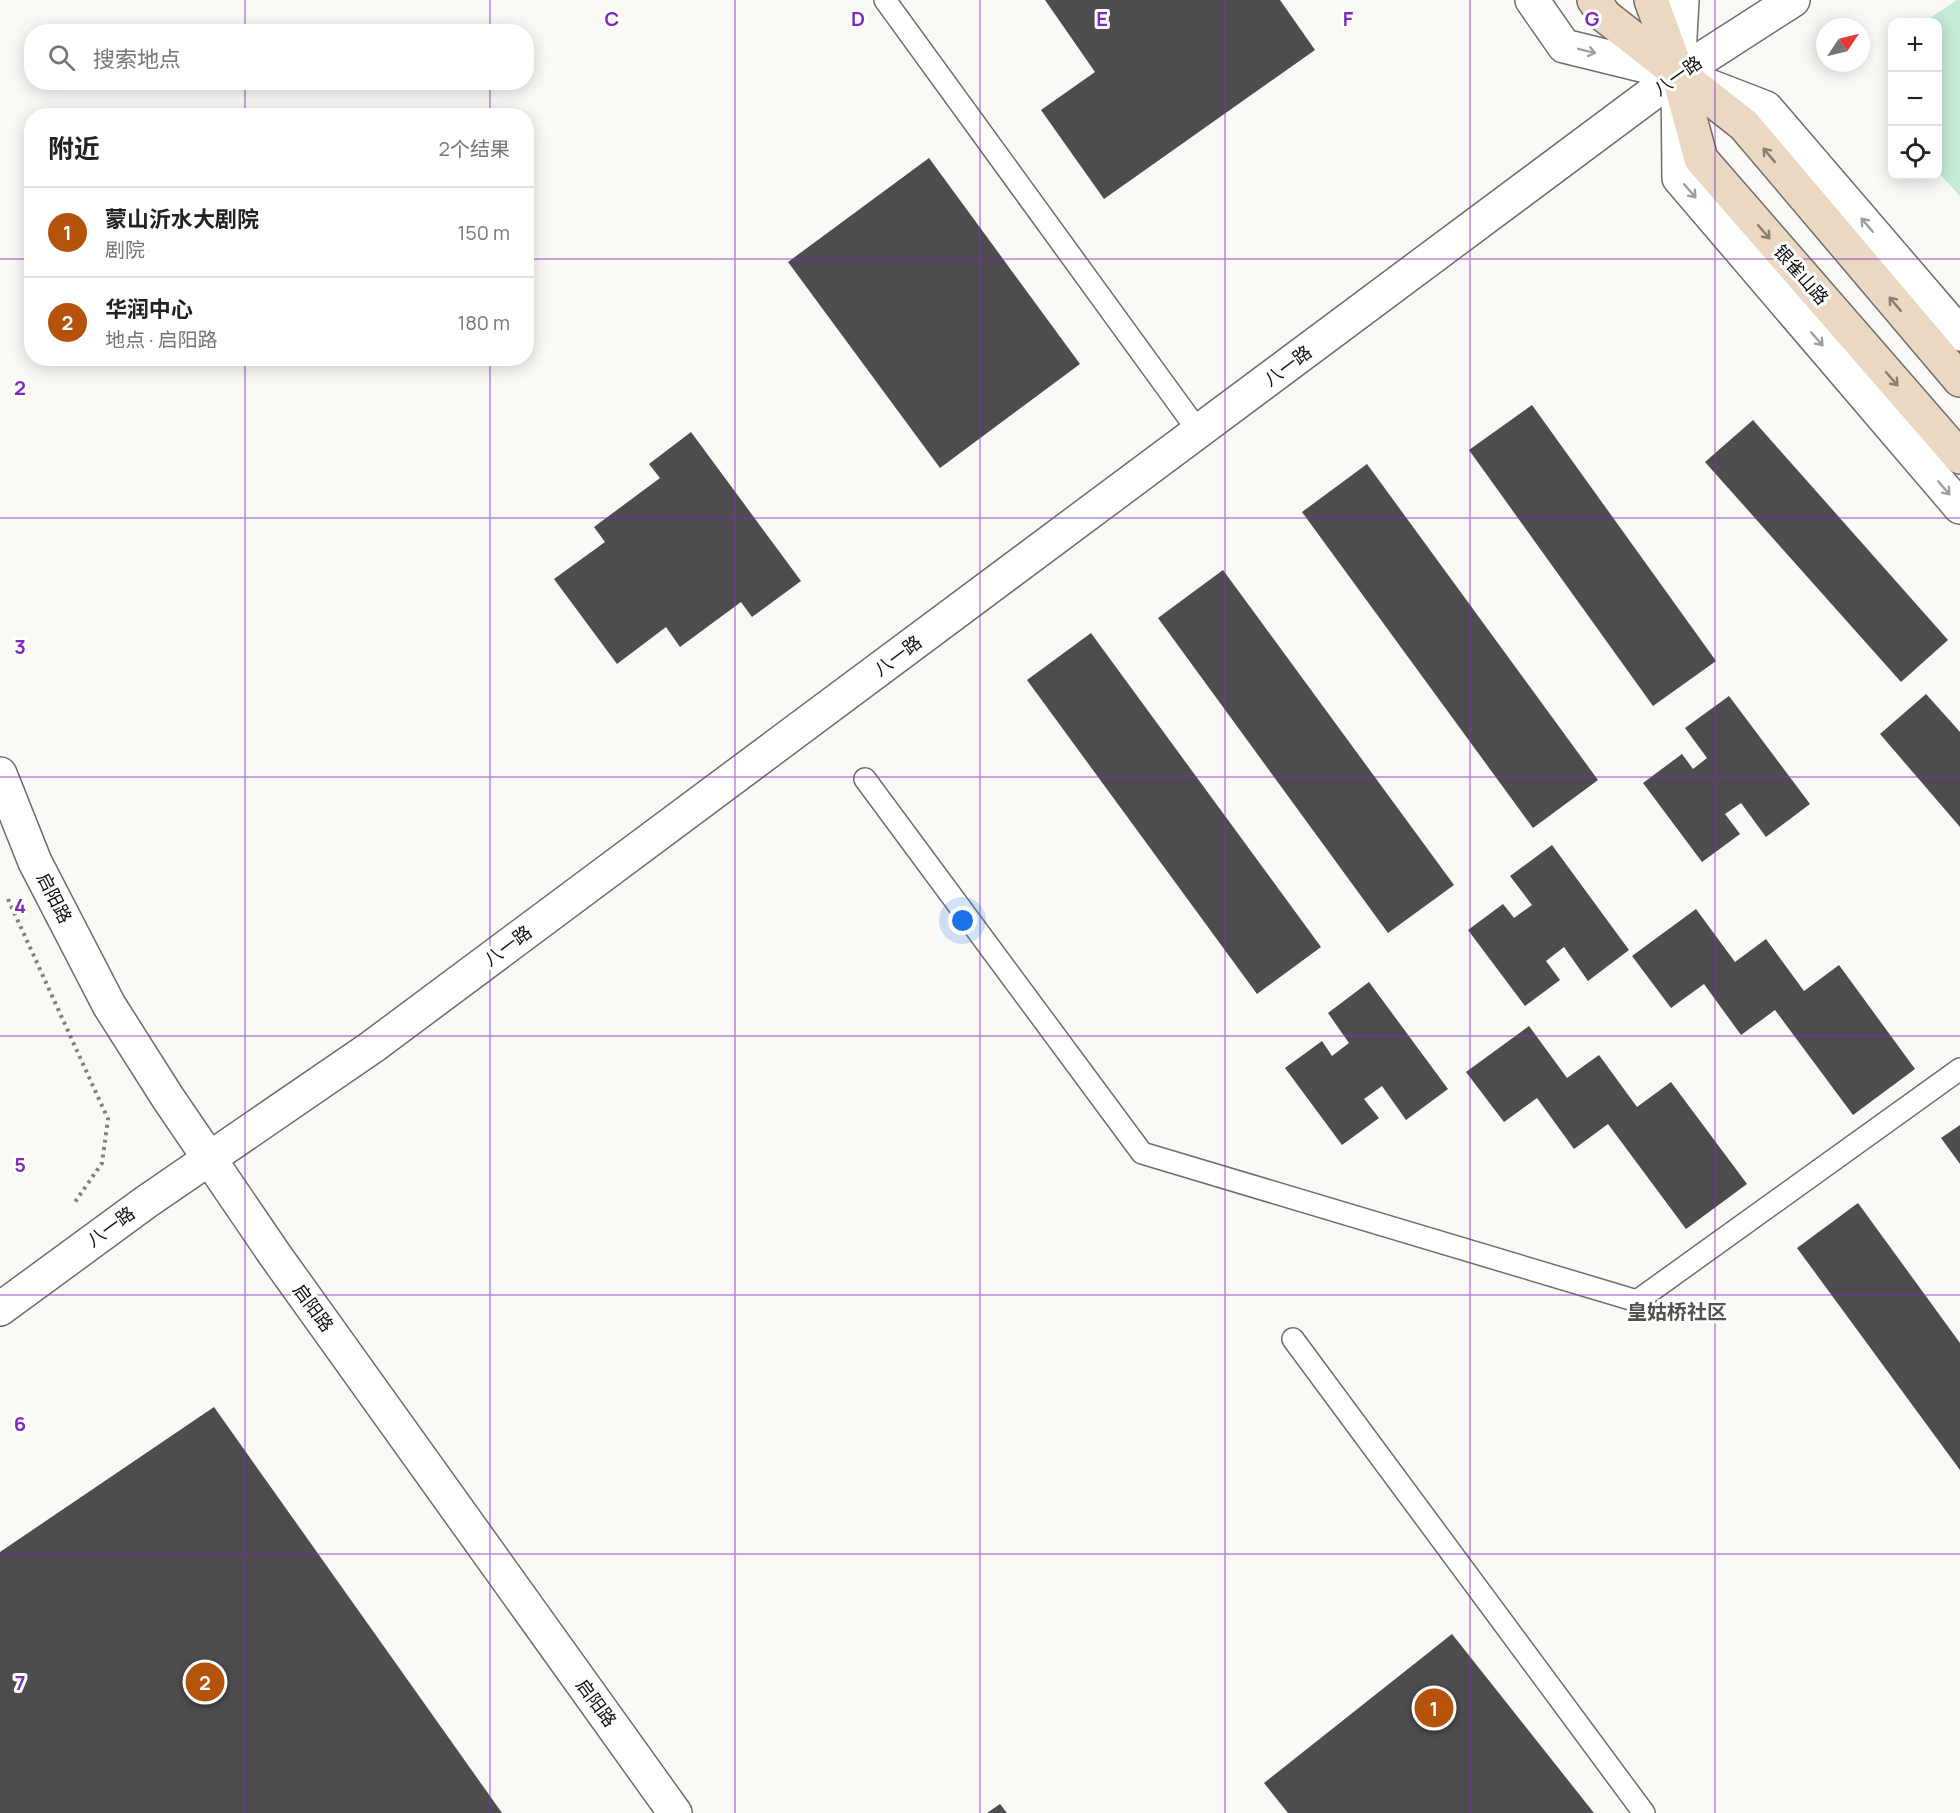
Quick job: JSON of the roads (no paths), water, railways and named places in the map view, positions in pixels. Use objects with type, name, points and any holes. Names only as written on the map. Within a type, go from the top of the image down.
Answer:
[{"type":"main road","points":[[1594,0],[1605,16],[1744,125],[1960,380]]},
{"type":"main road","name":"银雀山路","points":[[1651,0],[1678,74],[1701,159],[1960,457]]},
{"type":"street","points":[[1532,0],[1564,46],[1678,74],[1766,108],[1960,333]]},
{"type":"street","points":[[1682,0],[1678,74],[1678,178],[1960,507]]},
{"type":"street","name":"八一路","points":[[0,1310],[208,1158],[372,1047],[1678,74],[1793,0]]},
{"type":"street","name":"启阳路","points":[[0,774],[35,862],[110,1005],[208,1158],[675,1813]]},
{"type":"lane","points":[[885,0],[1199,432]]},
{"type":"lane","points":[[865,778],[1142,1153],[1637,1301],[1960,1070]]},
{"type":"lane","points":[[1293,1339],[1644,1813]]},
{"type":"place","name":"华润中心","points":[[205,1682]]},
{"type":"place","name":"蒙山沂水大剧院","points":[[1434,1708]]},
{"type":"district","name":"皇姑桥社区","points":[[1677,1312]]}]
